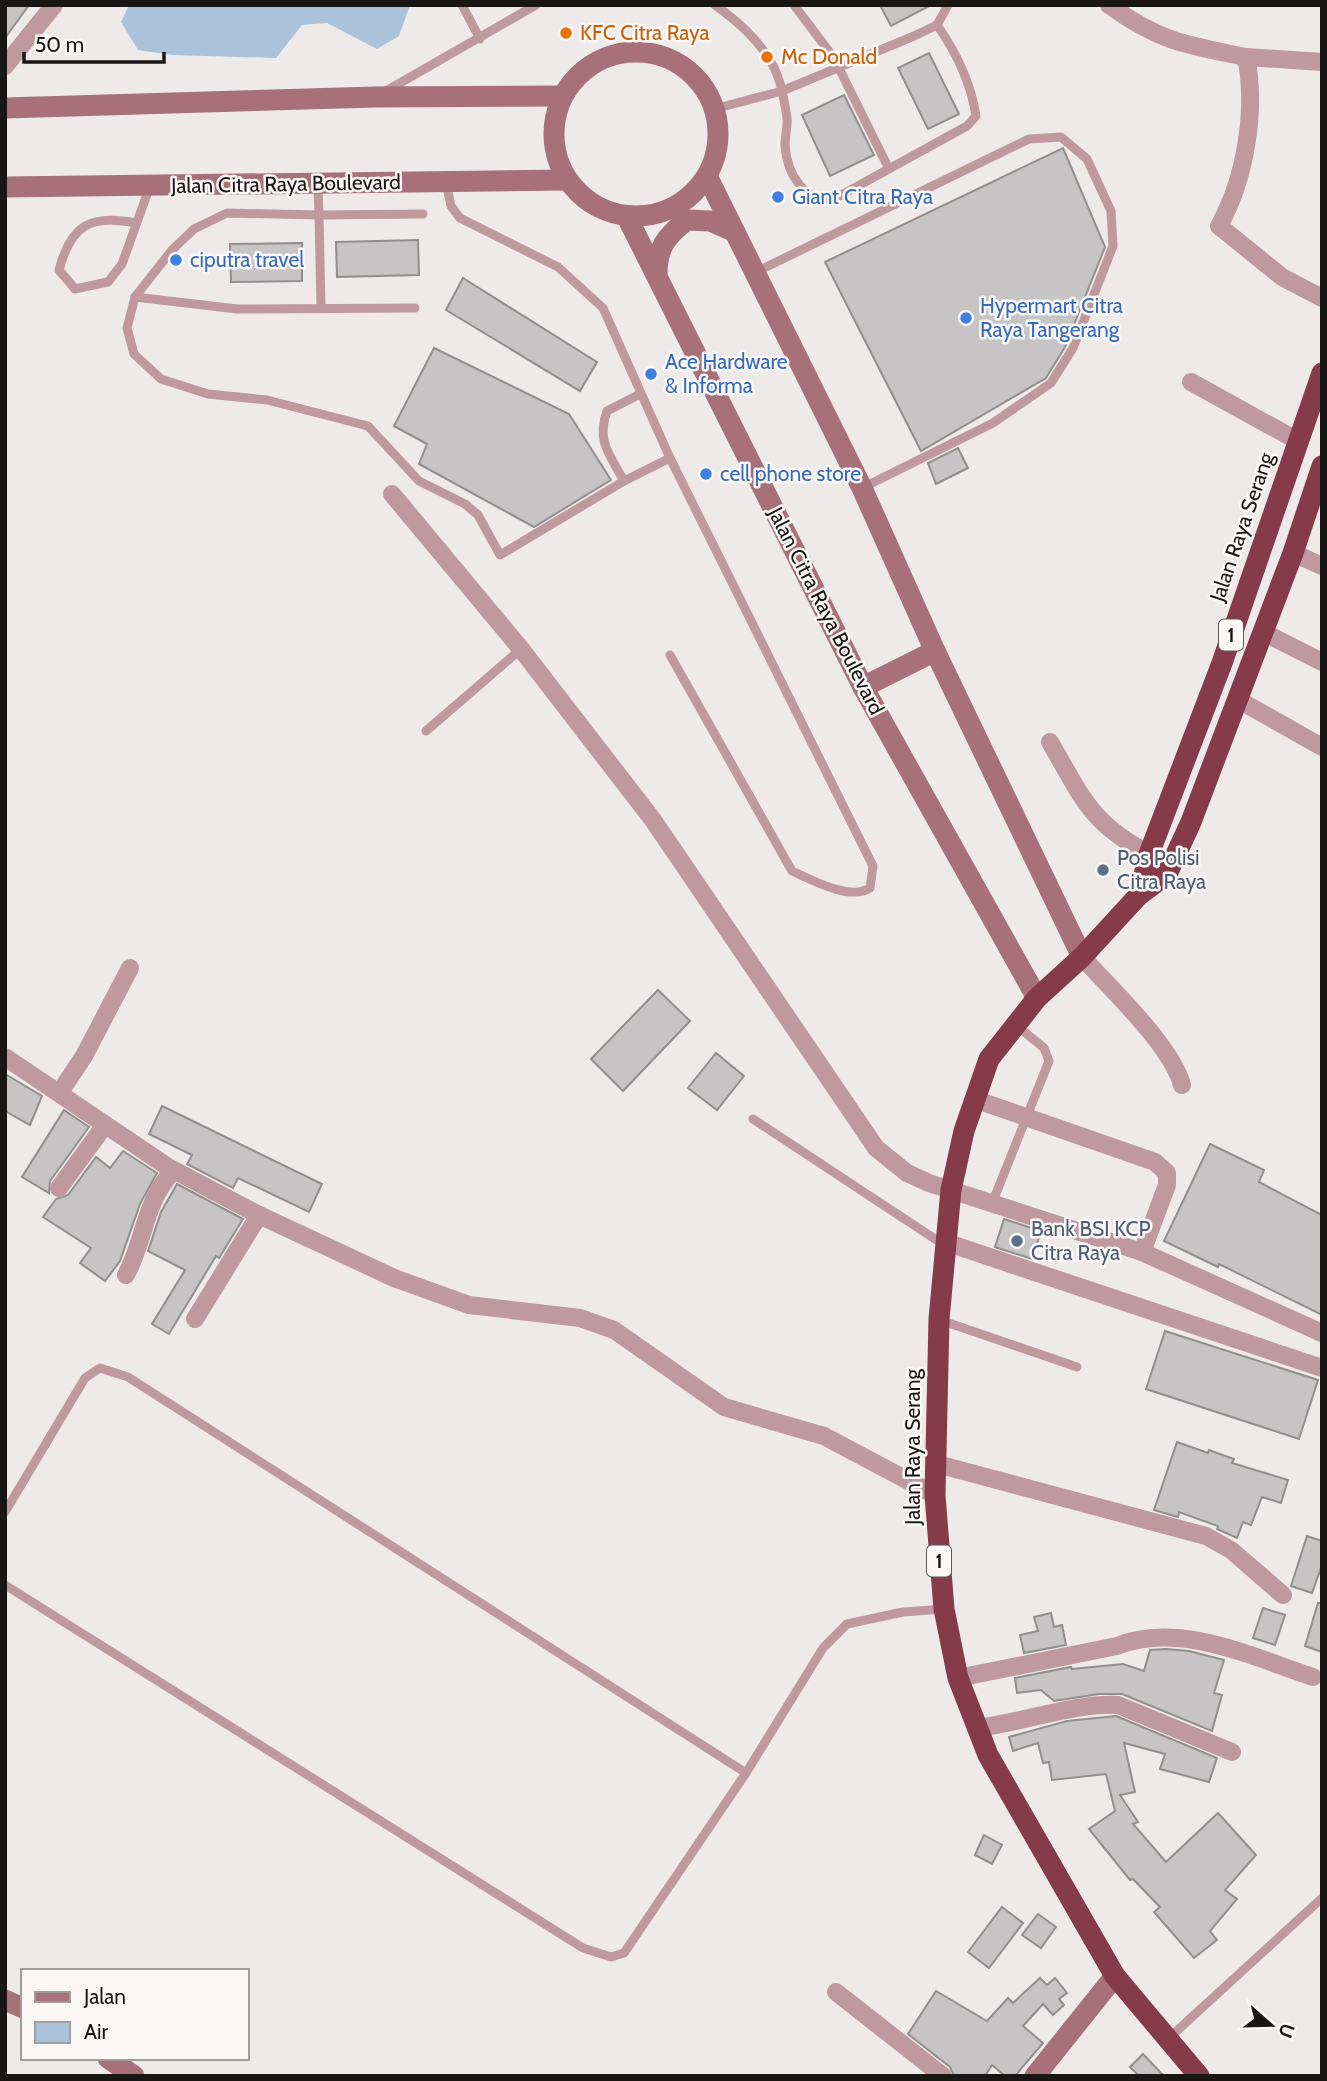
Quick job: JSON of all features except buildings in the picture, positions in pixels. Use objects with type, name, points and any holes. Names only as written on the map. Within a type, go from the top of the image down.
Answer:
[{"type":"highway","name":"Jalan Raya Serang","points":[[1139,895],[1149,854],[1222,663],[1322,373]]},
{"type":"highway","name":"Jalan Raya Serang","points":[[1199,2076],[1115,1976],[1008,1793],[976,1728],[958,1678],[944,1609],[935,1495],[939,1319],[944,1243],[951,1189],[974,1099],[989,1059],[1037,998],[1082,957],[1139,895],[1167,874],[1191,822],[1293,553],[1316,500],[1322,466]]},
{"type":"main road","points":[[625,52],[651,52],[676,61],[697,78],[714,109],[718,125],[717,151],[707,176],[692,195],[673,209],[651,216],[627,217],[603,211],[582,198],[566,180],[555,153],[554,124],[562,96],[578,75],[600,59],[625,52]]},
{"type":"main road","points":[[5,108],[375,97],[562,96]]},
{"type":"main road","points":[[707,176],[862,488],[935,651],[1082,957]]},
{"type":"main road","name":"Jalan Citra Raya Boulevard","points":[[5,187],[566,180]]},
{"type":"main road","name":"Jalan Citra Raya Boulevard","points":[[627,217],[863,687],[1037,998]]},
{"type":"main road","points":[[657,278],[657,253],[670,233],[687,220],[710,221],[735,232]]},
{"type":"main road","points":[[863,687],[935,651]]},
{"type":"main road","points":[[1035,2076],[1115,1976]]},
{"type":"main road","points":[[5,2000],[21,2007]]},
{"type":"main road","points":[[111,2060],[134,2076]]},
{"type":"street","points":[[5,66],[54,5]]},
{"type":"street","points":[[1109,5],[1149,33],[1181,44],[1247,57],[1322,62]]},
{"type":"street","points":[[1247,57],[1250,104],[1244,164],[1239,184],[1219,226],[1282,277],[1322,298]]},
{"type":"street","points":[[1191,382],[1297,441]]},
{"type":"street","points":[[392,494],[521,649],[653,820],[876,1148],[907,1173],[1142,1252],[1322,1332]]},
{"type":"street","points":[[1293,553],[1322,566]]},
{"type":"street","points":[[1263,632],[1322,662]]},
{"type":"street","points":[[1237,699],[1322,747]]},
{"type":"street","points":[[1050,741],[1087,806],[1109,831],[1149,854]]},
{"type":"street","points":[[1082,957],[1165,1052],[1178,1070],[1182,1085]]},
{"type":"street","points":[[60,1092],[84,1056],[130,968]]},
{"type":"street","points":[[5,1057],[173,1171],[260,1215],[394,1278],[469,1305],[580,1318],[614,1330],[724,1407],[824,1436],[935,1495]]},
{"type":"street","points":[[974,1099],[1027,1120],[1155,1162],[1167,1173],[1167,1185],[1142,1252]]},
{"type":"street","points":[[59,1188],[105,1125]]},
{"type":"street","points":[[126,1275],[138,1253],[142,1223],[165,1179],[173,1171]]},
{"type":"street","points":[[195,1319],[260,1215]]},
{"type":"street","points":[[944,1243],[1322,1368]]},
{"type":"street","points":[[937,1464],[1206,1536],[1231,1550],[1283,1595]]},
{"type":"street","points":[[958,1678],[1117,1646],[1139,1637],[1162,1635],[1211,1645],[1313,1677]]},
{"type":"street","points":[[976,1728],[1014,1724],[1101,1704],[1118,1705],[1232,1752]]},
{"type":"street","points":[[836,1992],[943,2076]]},
{"type":"lane","points":[[462,5],[480,39]]},
{"type":"lane","points":[[375,97],[536,5]]},
{"type":"lane","points":[[715,5],[742,24],[771,62],[782,91],[787,122],[785,146],[793,176],[809,195],[823,201],[836,198],[967,126],[976,116],[973,95],[948,41],[937,25]]},
{"type":"lane","points":[[794,5],[839,67],[889,169]]},
{"type":"lane","points":[[714,109],[782,91],[937,25],[948,5]]},
{"type":"lane","points":[[755,273],[1030,139],[1060,137],[1087,159],[1111,211],[1113,246],[1073,348],[1051,383],[993,423],[862,488]]},
{"type":"lane","points":[[446,182],[451,206],[460,218],[558,268],[603,308],[670,458],[873,866],[870,888],[863,892],[849,891],[823,884],[792,870],[670,655]]},
{"type":"lane","points":[[318,185],[321,308]]},
{"type":"lane","points":[[136,223],[110,218],[87,222],[65,248],[58,271],[75,289],[107,282],[122,264],[150,186]]},
{"type":"lane","points":[[423,214],[228,213],[194,229],[172,250],[135,297],[127,328],[134,354],[161,379],[208,394],[267,400],[368,426],[419,481],[465,504],[478,515],[500,555],[624,481],[670,458]]},
{"type":"lane","points":[[135,297],[237,309],[415,308]]},
{"type":"lane","points":[[624,481],[600,436],[602,423],[607,411],[640,394]]},
{"type":"lane","points":[[426,731],[521,649]]},
{"type":"lane","points":[[993,1201],[1048,1061],[1044,1048],[1014,1024]]},
{"type":"lane","points":[[753,1119],[944,1243]]},
{"type":"lane","points":[[939,1319],[1077,1367]]},
{"type":"lane","points":[[5,1512],[85,1378],[100,1368],[128,1377],[746,1773]]},
{"type":"lane","points":[[5,1585],[583,1948],[611,1957],[624,1953],[746,1773],[823,1648],[847,1625],[903,1612],[944,1609]]},
{"type":"lane","points":[[1167,2039],[1322,1898]]},
{"type":"water","points":[[129,5],[410,5],[399,36],[377,49],[327,23],[302,25],[276,58],[172,55],[138,50],[121,22]]},
{"type":"place","name":"KFC Citra Raya","points":[[566,33]]},
{"type":"place","name":"Mc Donald","points":[[767,57]]},
{"type":"place","name":"Giant Citra Raya","points":[[778,197]]},
{"type":"place","name":"ciputra travel","points":[[176,260]]},
{"type":"place","name":"Hypermart Citra Raya Tangerang","points":[[966,318]]},
{"type":"place","name":"Ace Hardware & Informa","points":[[651,374]]},
{"type":"place","name":"cell phone store","points":[[706,474]]},
{"type":"place","name":"Pos Polisi Citra Raya","points":[[1103,870]]},
{"type":"place","name":"Bank BSI KCP Citra Raya","points":[[1017,1241]]}]
